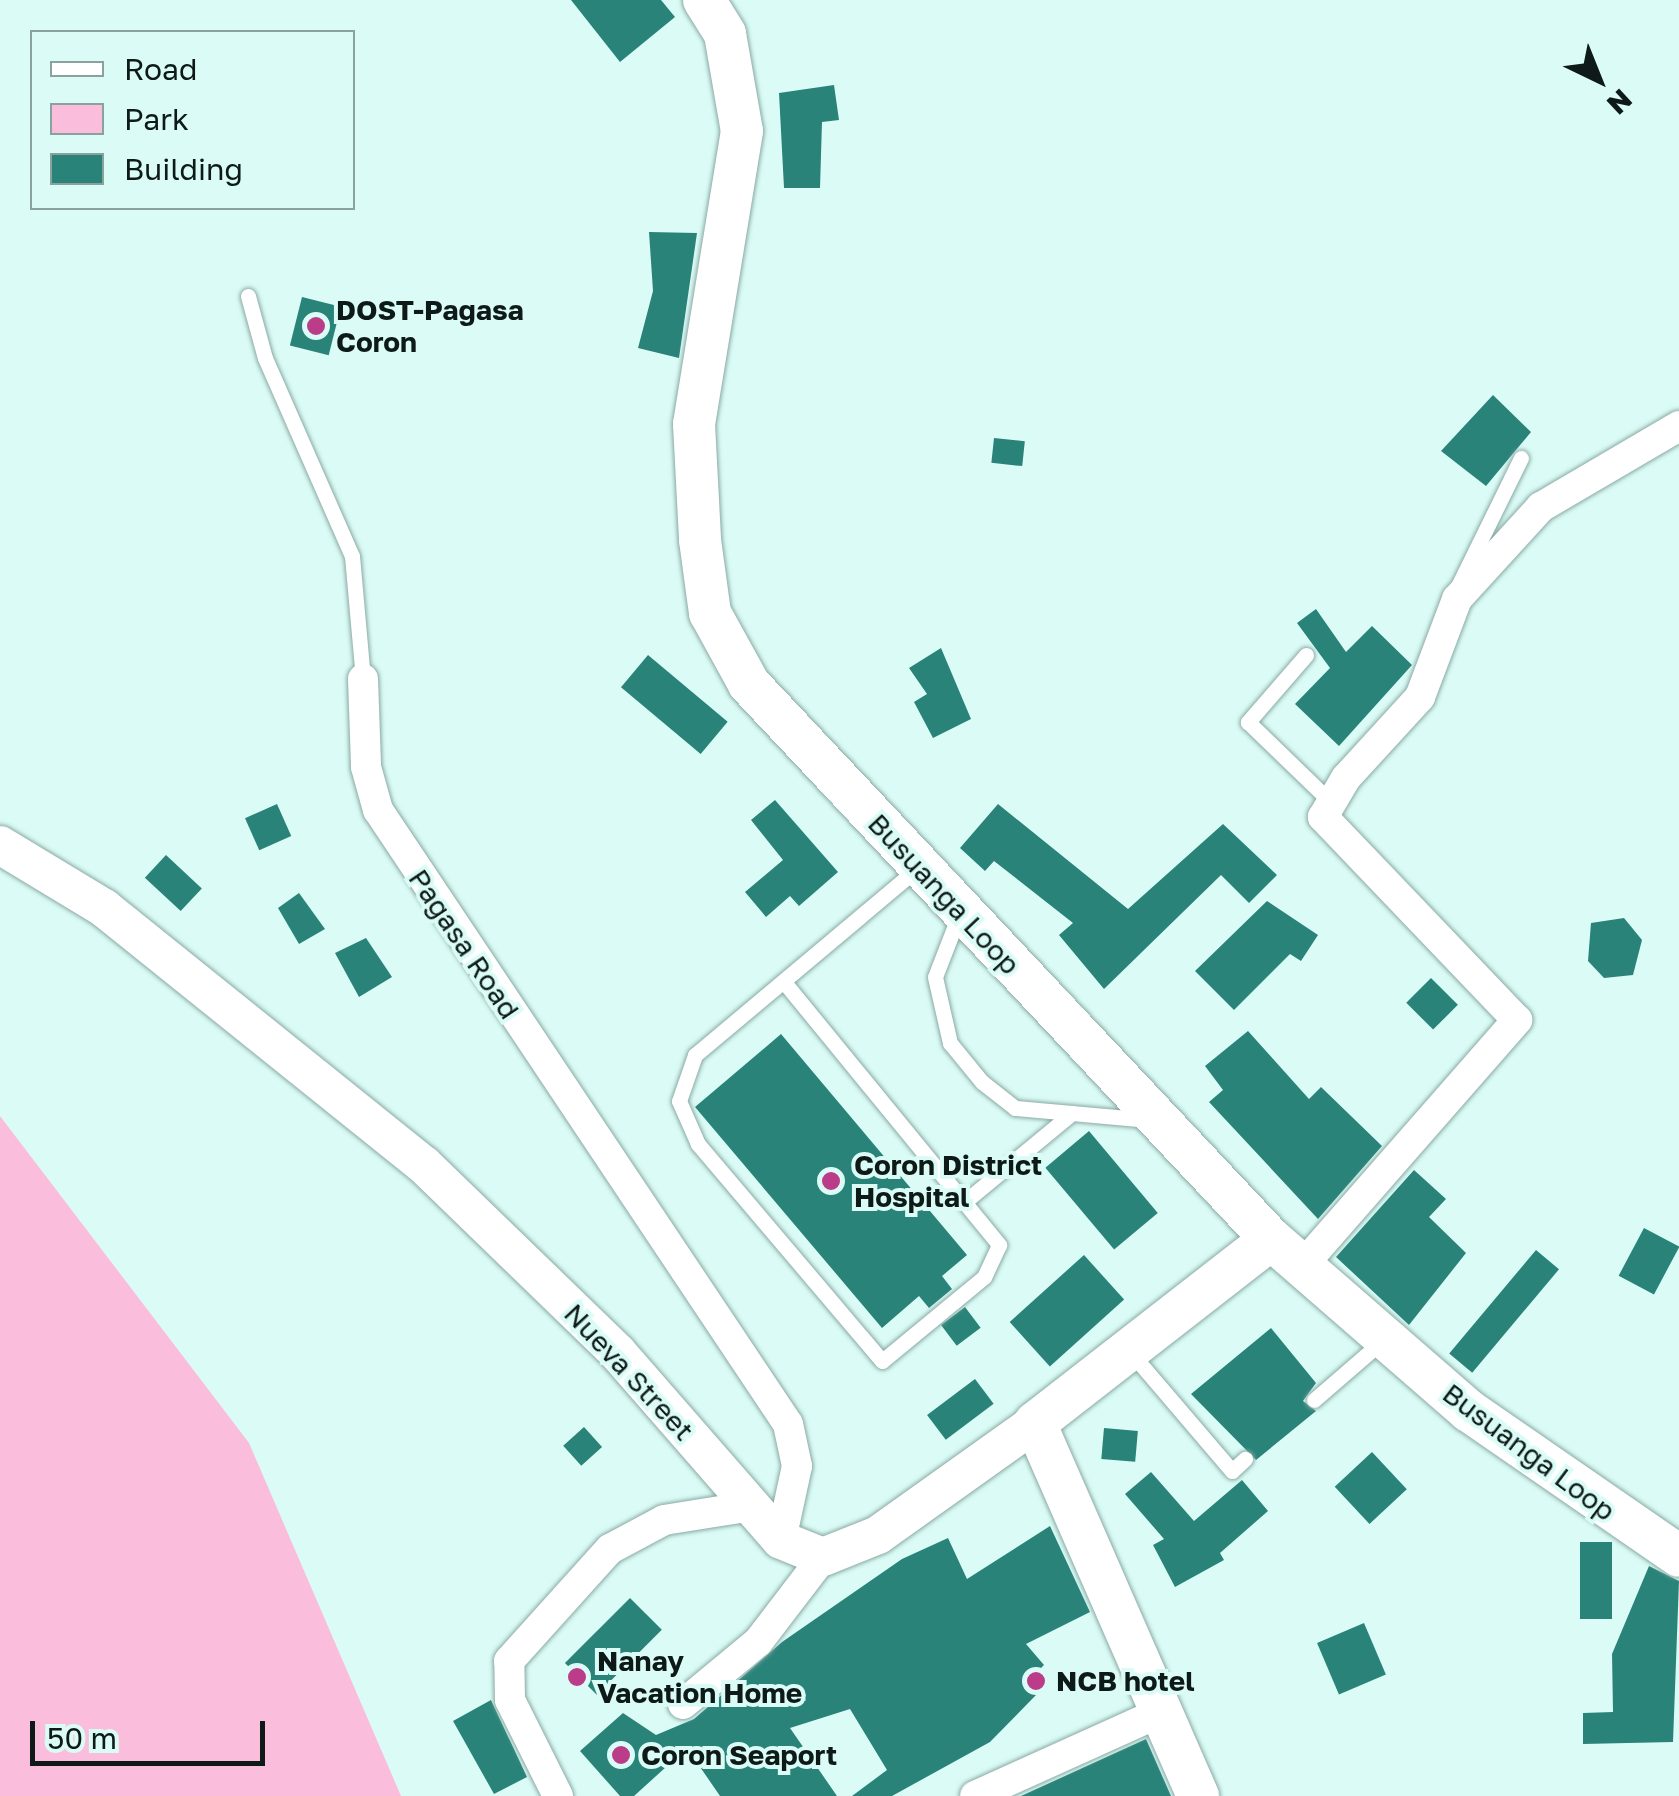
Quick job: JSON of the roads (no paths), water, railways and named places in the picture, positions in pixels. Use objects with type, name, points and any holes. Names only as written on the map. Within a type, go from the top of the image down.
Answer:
[{"type":"main road","name":"Busuanga Loop","points":[[704,0],[725,34],[742,132],[694,424],[710,613],[749,684],[1154,1120],[1286,1252],[1384,1339],[1576,1490],[1679,1556]]},
{"type":"main road","points":[[1198,1796],[1034,1423],[1129,1350],[1286,1252]]},
{"type":"street","points":[[1286,1252],[1516,1020],[1323,817],[1420,698],[1458,599],[1542,507],[1679,426]]},
{"type":"street","name":"Pagasa Road","points":[[362,680],[366,768],[378,810],[788,1424],[797,1466],[780,1540]]},
{"type":"street","name":"Nueva Street","points":[[0,845],[104,908],[424,1165],[617,1352],[780,1540],[823,1557]]},
{"type":"street","points":[[683,1704],[758,1642],[823,1557],[937,1501],[1034,1423]]},
{"type":"street","points":[[558,1796],[510,1700],[509,1661],[610,1549],[664,1520],[750,1506]]},
{"type":"street","points":[[975,1796],[1161,1712]]},
{"type":"lane","name":"Pagasa Road","points":[[248,296],[264,358],[352,556],[362,680]]},
{"type":"lane","points":[[1458,599],[1457,578],[1520,458]]},
{"type":"lane","points":[[1306,655],[1248,722],[1332,803]]},
{"type":"lane","points":[[784,982],[996,1233],[992,1268],[882,1361],[682,1117],[680,1085],[695,1055],[918,868]]},
{"type":"lane","points":[[960,911],[935,977],[950,1044],[1015,1108],[1154,1120]]},
{"type":"lane","points":[[968,1198],[1072,1113]]},
{"type":"lane","points":[[1314,1400],[1384,1339]]},
{"type":"lane","points":[[1129,1350],[1232,1471],[1245,1459]]},
{"type":"place","name":"DOST-Pagasa Coron","points":[[316,326]]},
{"type":"place","name":"Coron District Hospital","points":[[831,1181]]},
{"type":"place","name":"Nanay Vacation Home","points":[[577,1677]]},
{"type":"place","name":"NCB hotel","points":[[1036,1681]]},
{"type":"place","name":"Coron Seaport","points":[[621,1755]]}]
